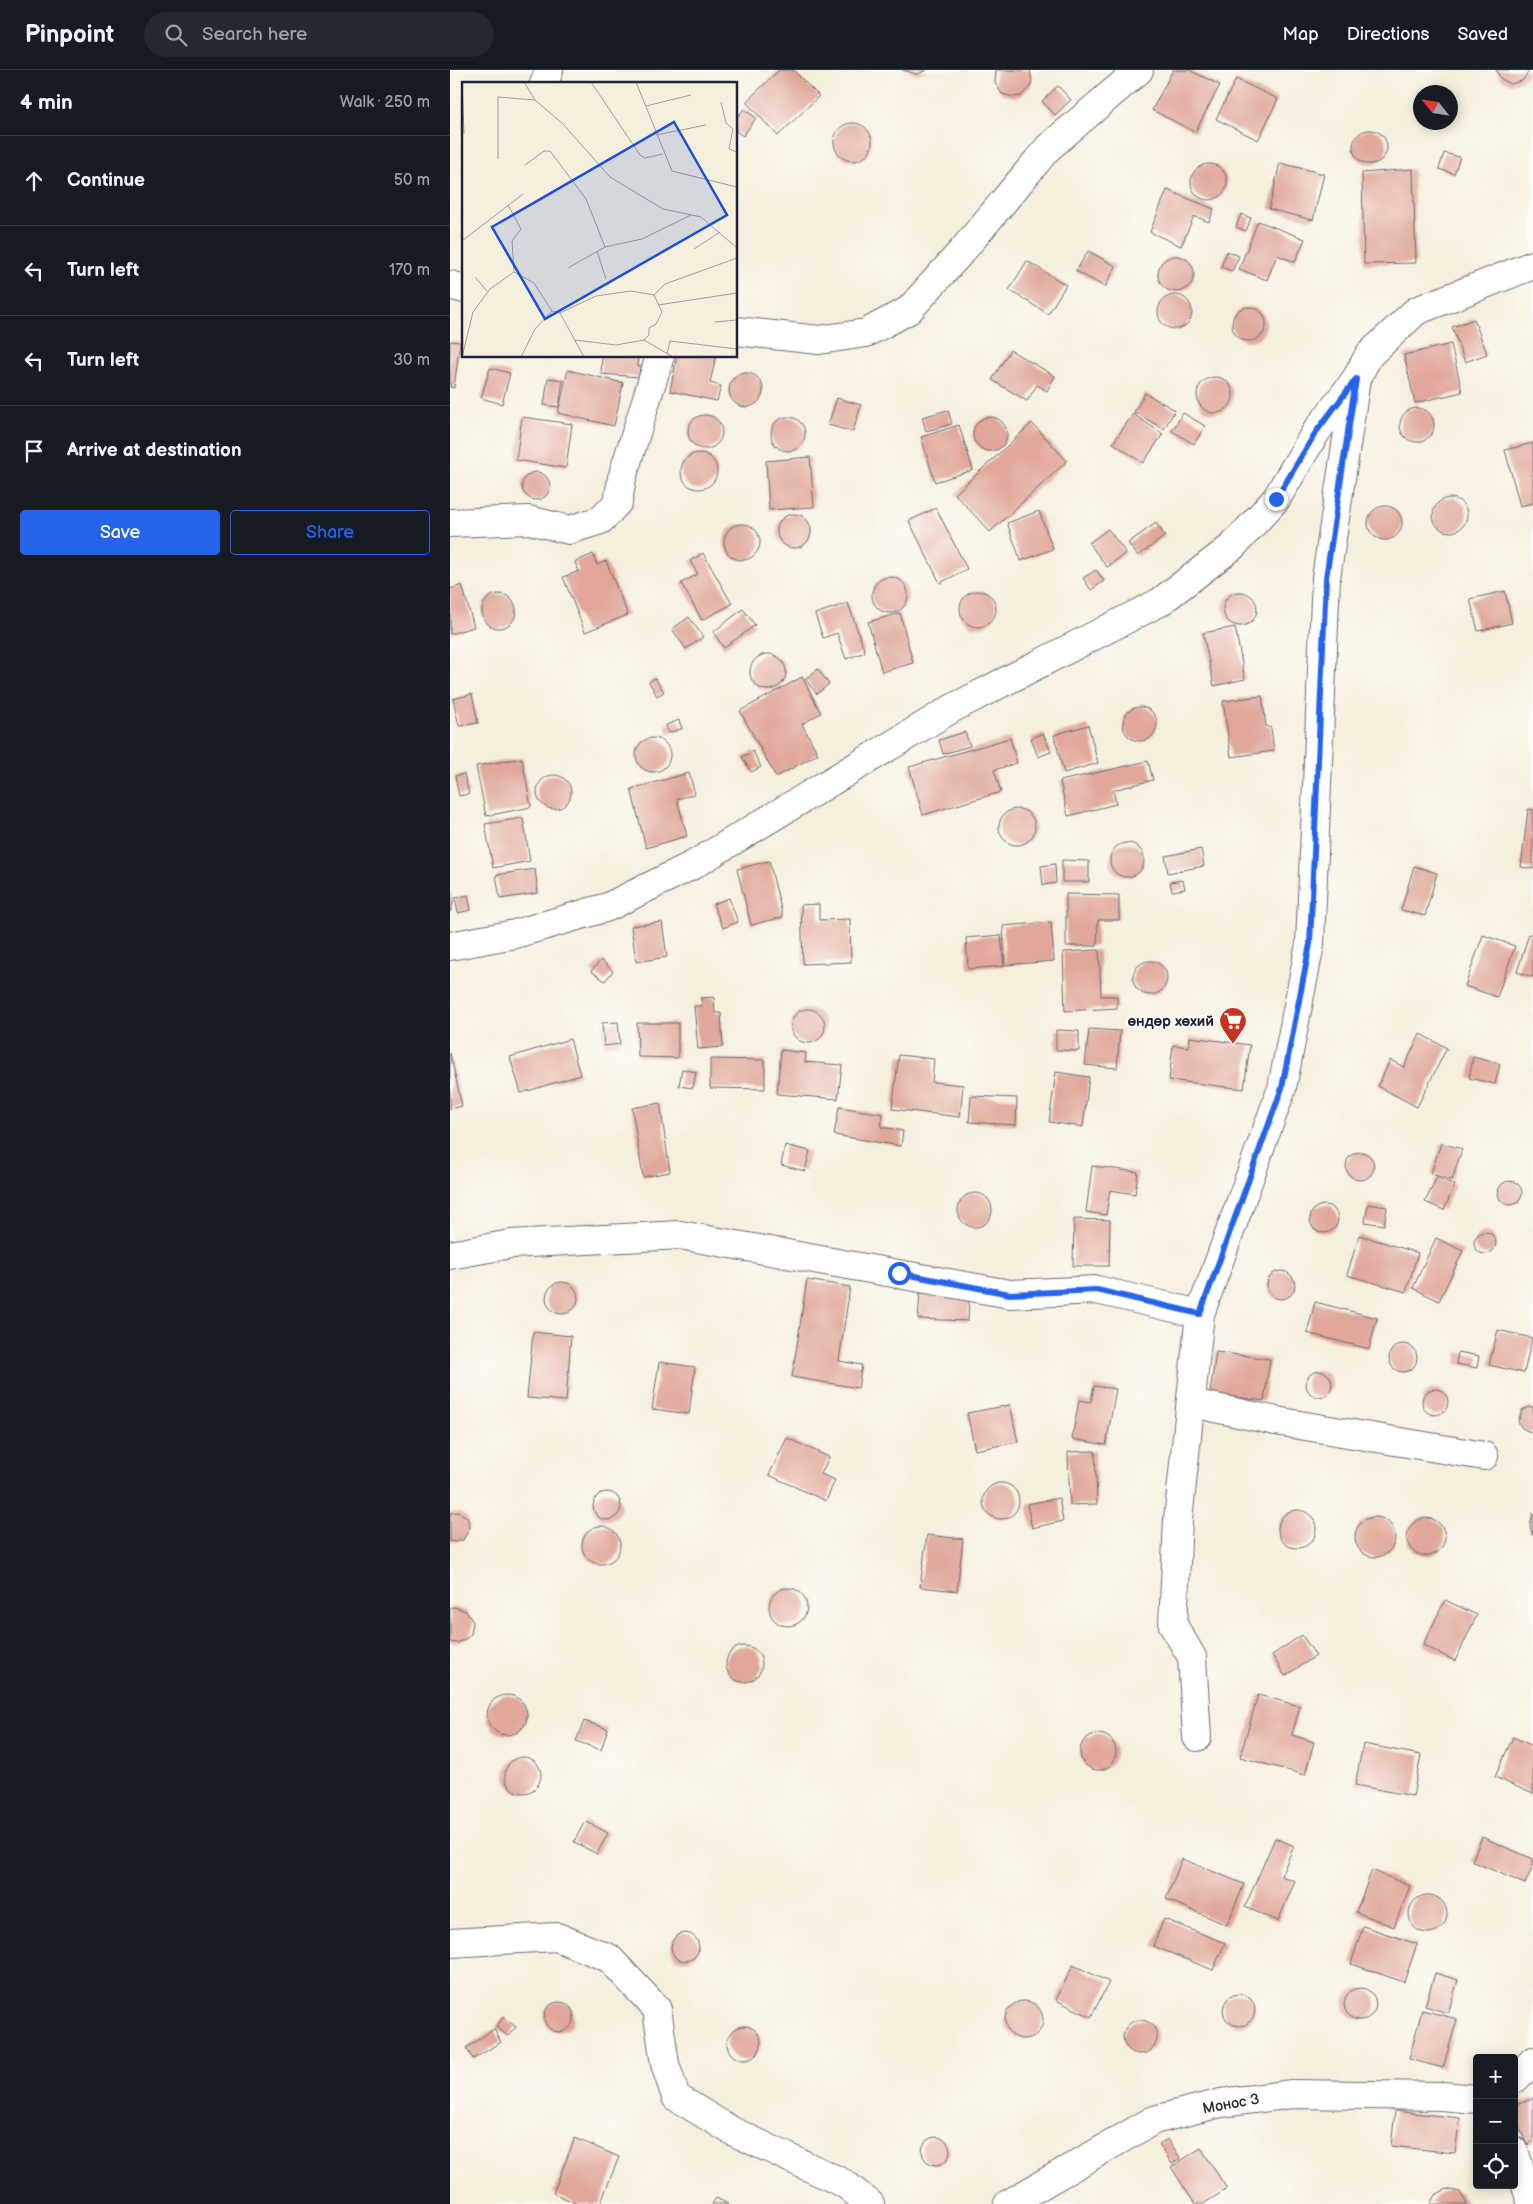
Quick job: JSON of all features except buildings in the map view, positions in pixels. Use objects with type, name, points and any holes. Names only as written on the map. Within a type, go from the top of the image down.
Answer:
[{"type":"street","points":[[545,82],[549,70]]},
{"type":"street","points":[[738,331],[819,340],[866,333],[909,310],[962,251],[1048,148],[1139,70]]},
{"type":"street","points":[[450,946],[515,934],[608,907],[693,865],[953,708],[1160,602],[1233,546],[1276,499],[1316,432],[1356,379],[1369,355],[1416,311],[1533,265]]},
{"type":"street","points":[[450,523],[529,520],[569,530],[601,520],[618,502],[622,478],[659,358]]},
{"type":"street","points":[[1197,1737],[1192,1657],[1173,1625],[1178,1520],[1200,1314],[1282,1088],[1310,944],[1326,578],[1356,379]]},
{"type":"street","points":[[450,1255],[511,1244],[680,1235],[1010,1294],[1097,1290],[1200,1314]]},
{"type":"street","points":[[1192,1403],[1276,1420],[1484,1456]]},
{"type":"street","points":[[450,1943],[557,1937],[609,1958],[657,2009],[665,2064],[676,2097],[732,2131],[845,2184],[870,2204]]},
{"type":"street","points":[[1518,2076],[1533,2061]]},
{"type":"street","name":"Монос 3","points":[[1008,2204],[1154,2120],[1221,2103],[1292,2094],[1441,2096],[1473,2099]]},
{"type":"street","points":[[1518,2163],[1532,2204]]},
{"type":"place","name":"өндөр хөхий","points":[[1233,1045]]},
{"type":"route","points":[[899,1273],[1010,1294],[1097,1290],[1200,1314],[1282,1088],[1310,944],[1326,578],[1356,379],[1316,432],[1276,499]]}]
